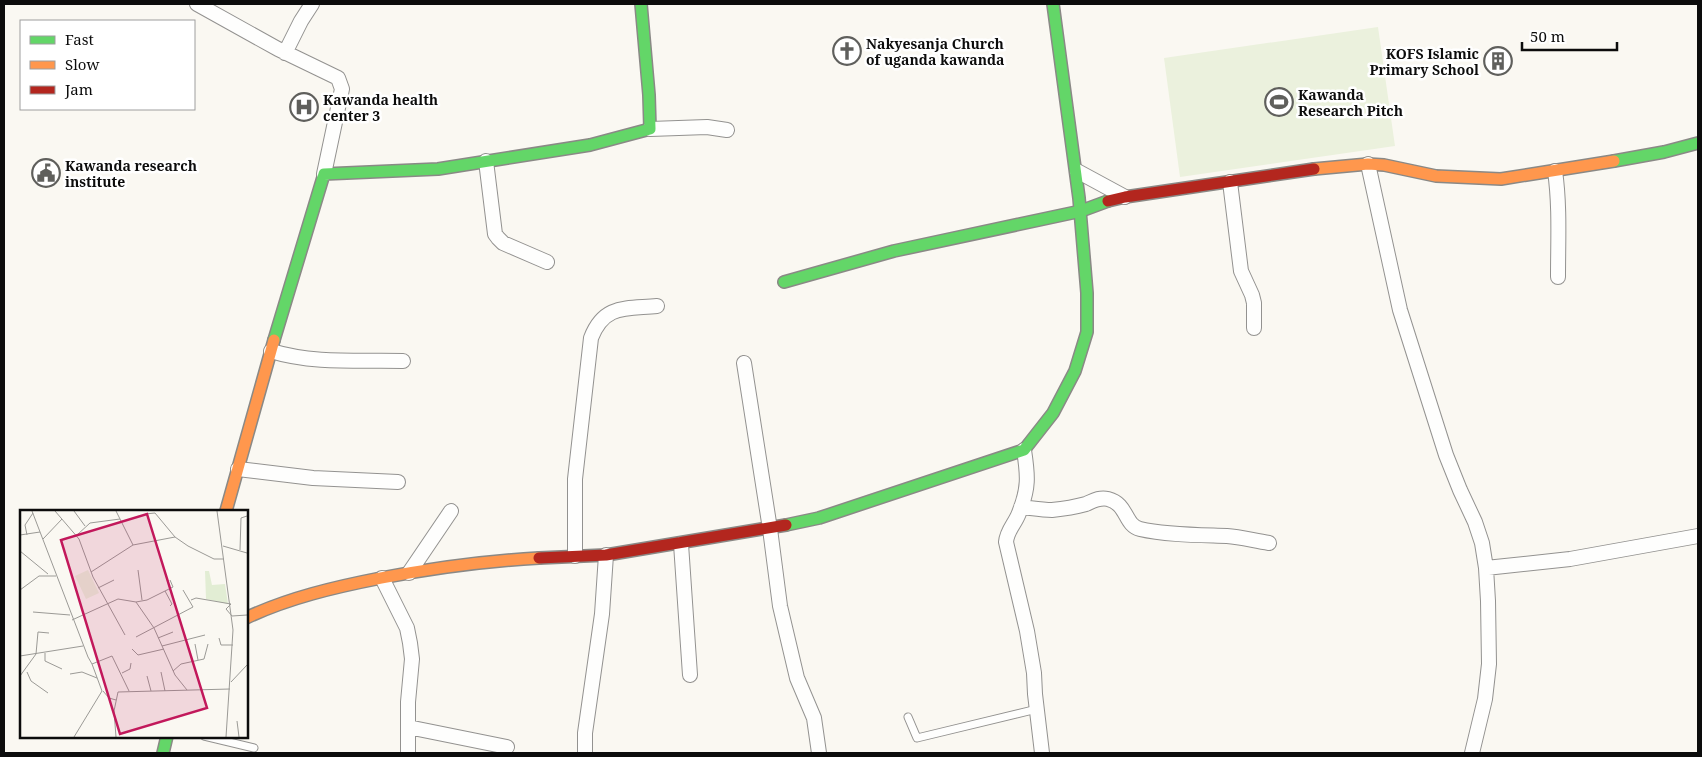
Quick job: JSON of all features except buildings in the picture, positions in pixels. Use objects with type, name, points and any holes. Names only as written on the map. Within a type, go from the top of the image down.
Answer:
[{"type":"street","points":[[197,4],[285,53],[334,76],[341,82],[342,89],[324,174],[226,510]]},
{"type":"street","points":[[285,53],[312,4]]},
{"type":"street","points":[[642,4],[650,95],[650,129]]},
{"type":"street","points":[[248,617],[268,607],[337,587],[409,573],[498,560],[606,556],[770,529],[819,518],[1024,450],[1037,436],[1062,397],[1076,369],[1085,341],[1088,318],[1077,171],[1053,4]]},
{"type":"street","points":[[324,174],[438,169],[590,145],[650,129],[706,127],[726,130]]},
{"type":"street","points":[[784,282],[822,270],[909,248],[1081,211],[1104,202],[1125,197],[1324,168],[1368,164],[1384,165],[1436,176],[1501,179],[1664,152],[1698,142]]},
{"type":"street","points":[[486,161],[495,234],[503,243],[547,262]]},
{"type":"street","points":[[1368,164],[1400,310],[1446,455],[1482,543],[1489,608],[1489,664],[1485,699],[1472,753]]},
{"type":"street","points":[[1077,171],[1125,197]]},
{"type":"street","points":[[1555,171],[1559,216],[1558,277]]},
{"type":"street","points":[[1230,182],[1241,272],[1254,303],[1254,328]]},
{"type":"street","points":[[575,556],[575,478],[591,338],[596,327],[608,314],[616,310],[657,306]]},
{"type":"street","points":[[271,351],[294,357],[402,361]]},
{"type":"street","points":[[744,363],[780,606],[797,678],[814,718],[820,753]]},
{"type":"street","points":[[1024,450],[1028,478],[1026,492],[1019,515],[1007,535],[1006,542],[1027,630],[1034,673],[1036,709],[1042,753]]},
{"type":"street","points":[[238,469],[313,478],[398,482]]},
{"type":"street","points":[[1021,507],[1051,510],[1085,504],[1098,499],[1106,499],[1116,502],[1133,526],[1140,529],[1230,537],[1269,543]]},
{"type":"street","points":[[409,573],[451,512]]},
{"type":"street","points":[[1486,568],[1570,559],[1698,536]]},
{"type":"street","points":[[681,544],[690,676]]},
{"type":"street","points":[[586,753],[585,733],[602,614],[606,556]]},
{"type":"street","points":[[382,578],[407,628],[410,643],[412,659],[408,702],[408,753]]},
{"type":"street","points":[[408,727],[507,747]]},
{"type":"street","points":[[163,753],[167,737]]},
{"type":"lane","points":[[908,716],[917,738],[1036,709]]},
{"type":"lane","points":[[208,737],[254,748]]},
{"type":"green space","name":"Kawanda Research Pitch","points":[[1378,27],[1395,146],[1180,177],[1164,58]]},
{"type":"traffic: fast","points":[[274,340],[324,174],[438,169],[590,145],[650,129],[641,4]]},
{"type":"traffic: fast","points":[[786,525],[819,518],[1024,450],[1053,413],[1075,371],[1087,332],[1087,293],[1079,198],[1053,4]]},
{"type":"traffic: fast","points":[[1614,161],[1664,152],[1698,143]]},
{"type":"traffic: fast","points":[[784,282],[894,251],[1081,211],[1108,201]]},
{"type":"traffic: fast","points":[[163,753],[167,737]]},
{"type":"traffic: slow","points":[[1314,169],[1368,164],[1384,165],[1436,176],[1501,179],[1614,161]]},
{"type":"traffic: slow","points":[[226,510],[274,340]]},
{"type":"traffic: slow","points":[[248,617],[295,599],[364,581],[460,565],[539,558]]},
{"type":"traffic: jam","points":[[1108,201],[1314,169]]},
{"type":"traffic: jam","points":[[539,558],[606,555],[786,525]]},
{"type":"place","name":"Nakyesanja Church of uganda kawanda","points":[[847,51]]},
{"type":"place","name":"KOFS Islamic Primary School","points":[[1498,61]]},
{"type":"place","name":"Kawanda Research Pitch","points":[[1279,102]]},
{"type":"place","name":"Kawanda health center 3","points":[[304,107]]},
{"type":"place","name":"Kawanda research institute","points":[[46,173]]}]
